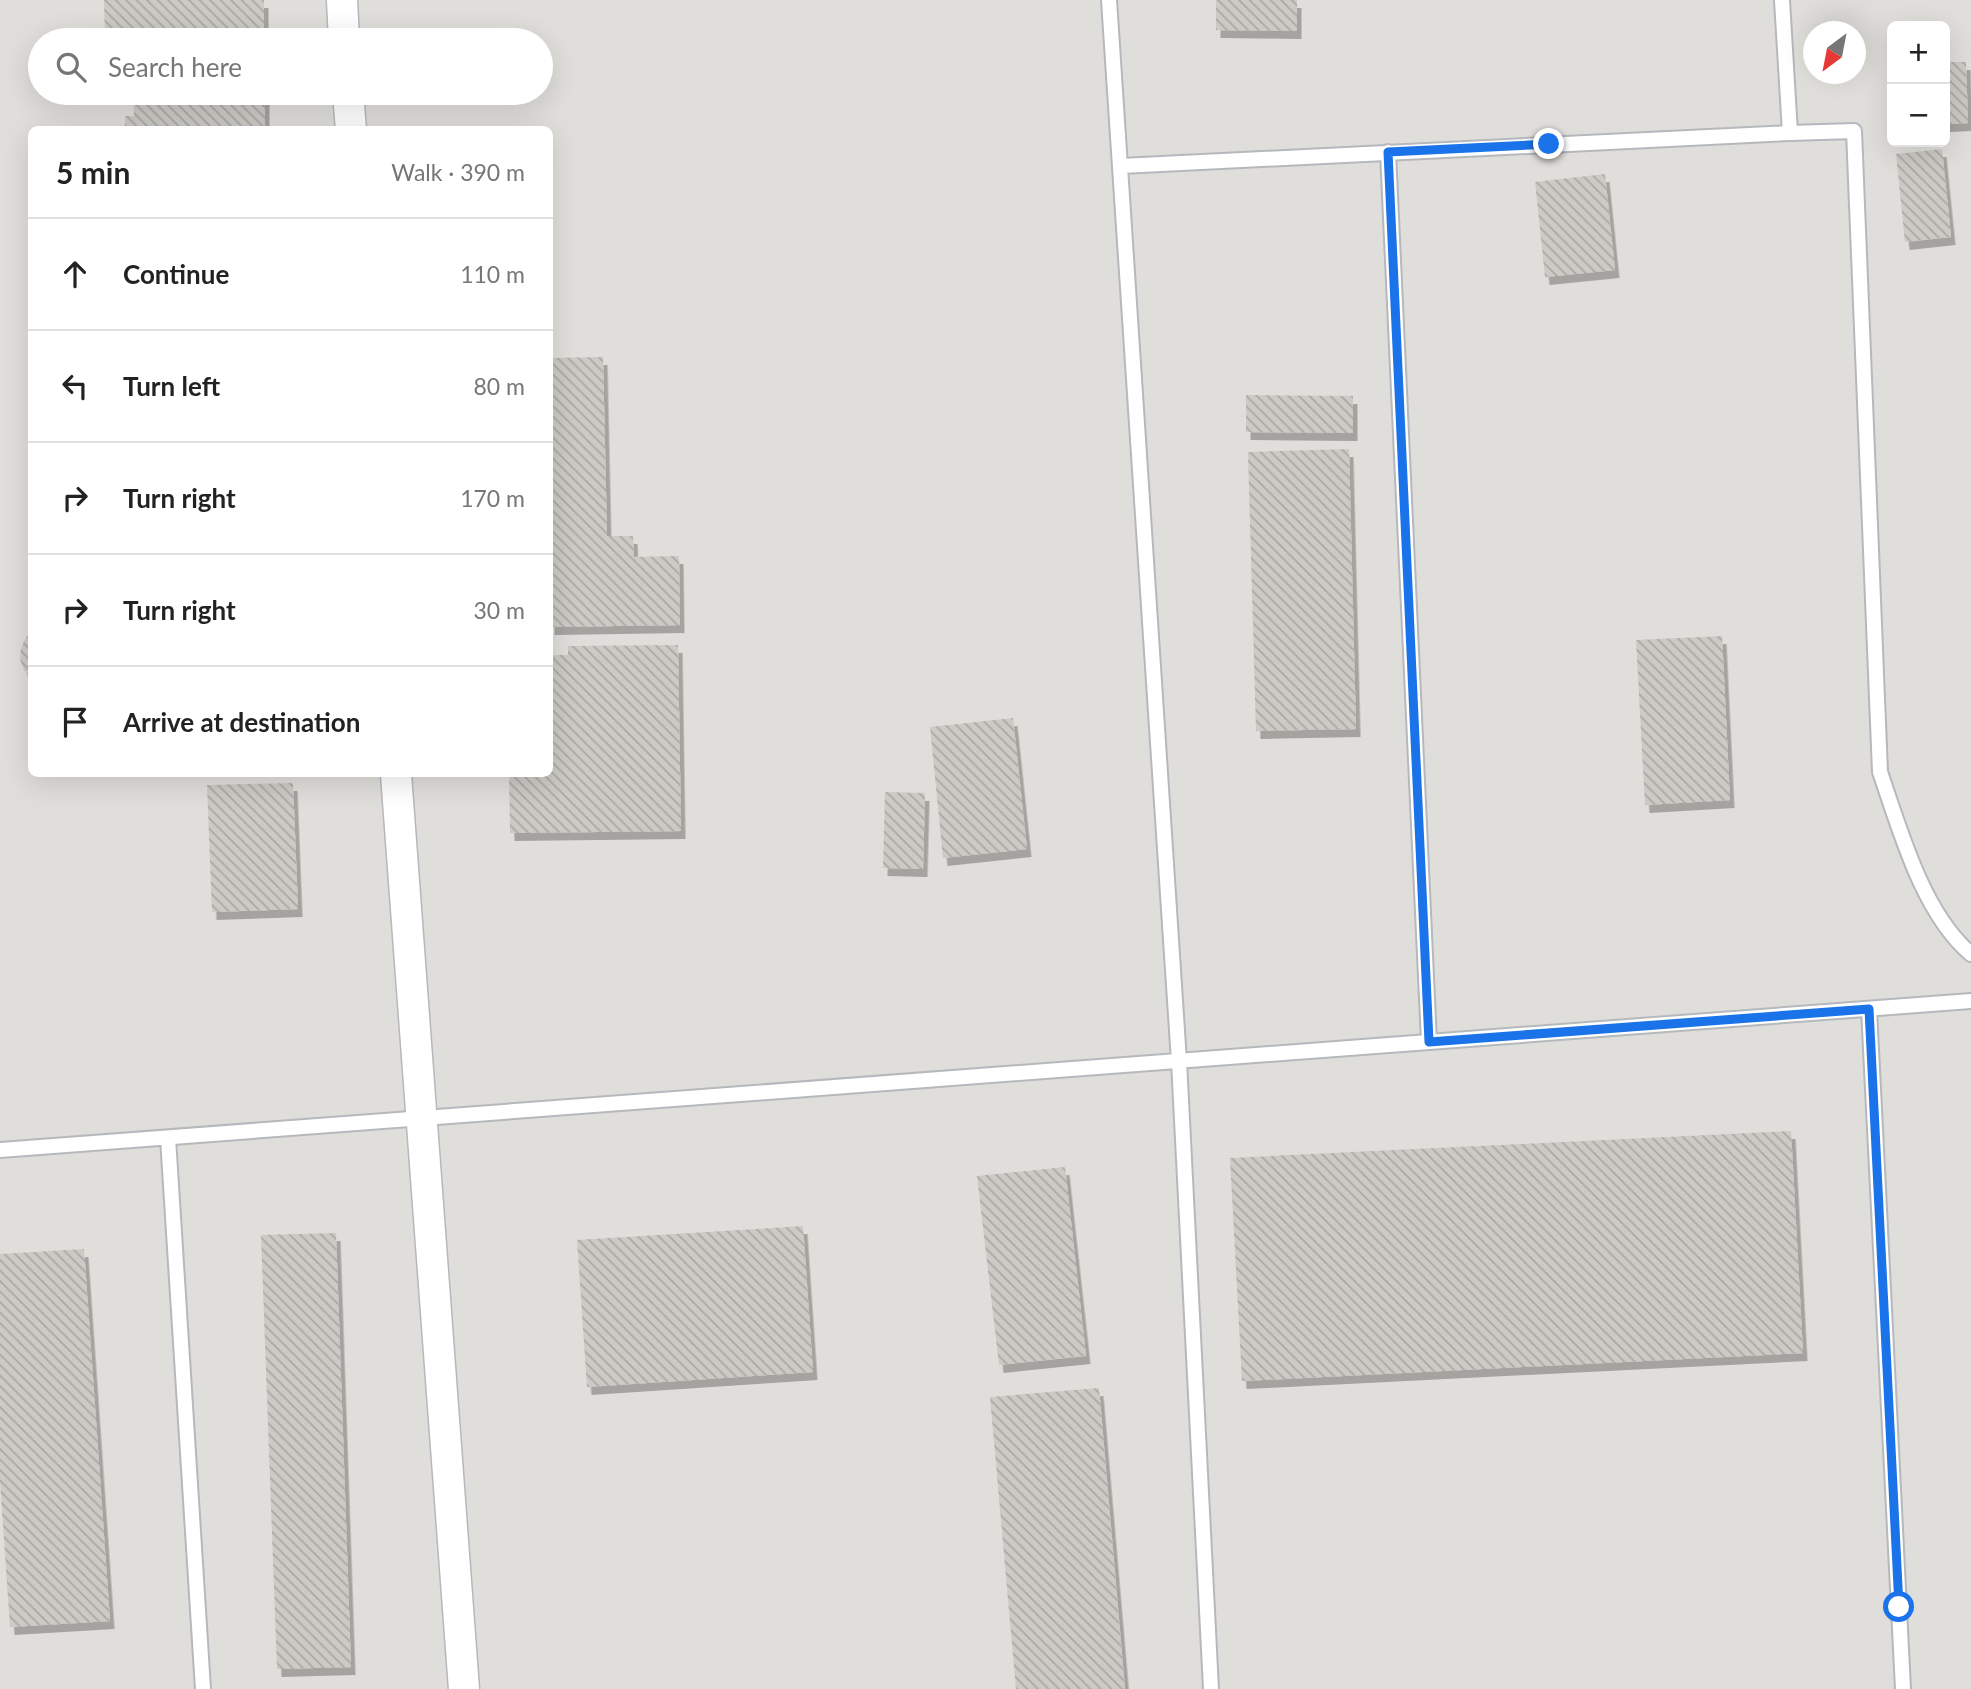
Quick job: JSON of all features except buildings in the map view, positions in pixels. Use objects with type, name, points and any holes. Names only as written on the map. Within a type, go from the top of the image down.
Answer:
[{"type":"street","points":[[342,0],[344,28]]},
{"type":"street","points":[[349,105],[351,126]]},
{"type":"street","points":[[396,777],[464,1689]]},
{"type":"lane","points":[[1109,0],[1179,1062],[1211,1689]]},
{"type":"lane","points":[[1782,0],[1790,133]]},
{"type":"lane","points":[[1121,166],[1854,131],[1880,772],[1915,872],[1955,941],[1971,954]]},
{"type":"lane","points":[[1388,152],[1429,1042]]},
{"type":"lane","points":[[0,1150],[1971,1001]]},
{"type":"lane","points":[[1869,1009],[1903,1689]]},
{"type":"lane","points":[[168,1138],[203,1689]]},
{"type":"shaded area","points":[[0,0],[1971,0],[1971,1689],[0,1689]]},
{"type":"route","points":[[1549,144],[1388,152],[1429,1042],[1869,1009],[1899,1607]]}]
